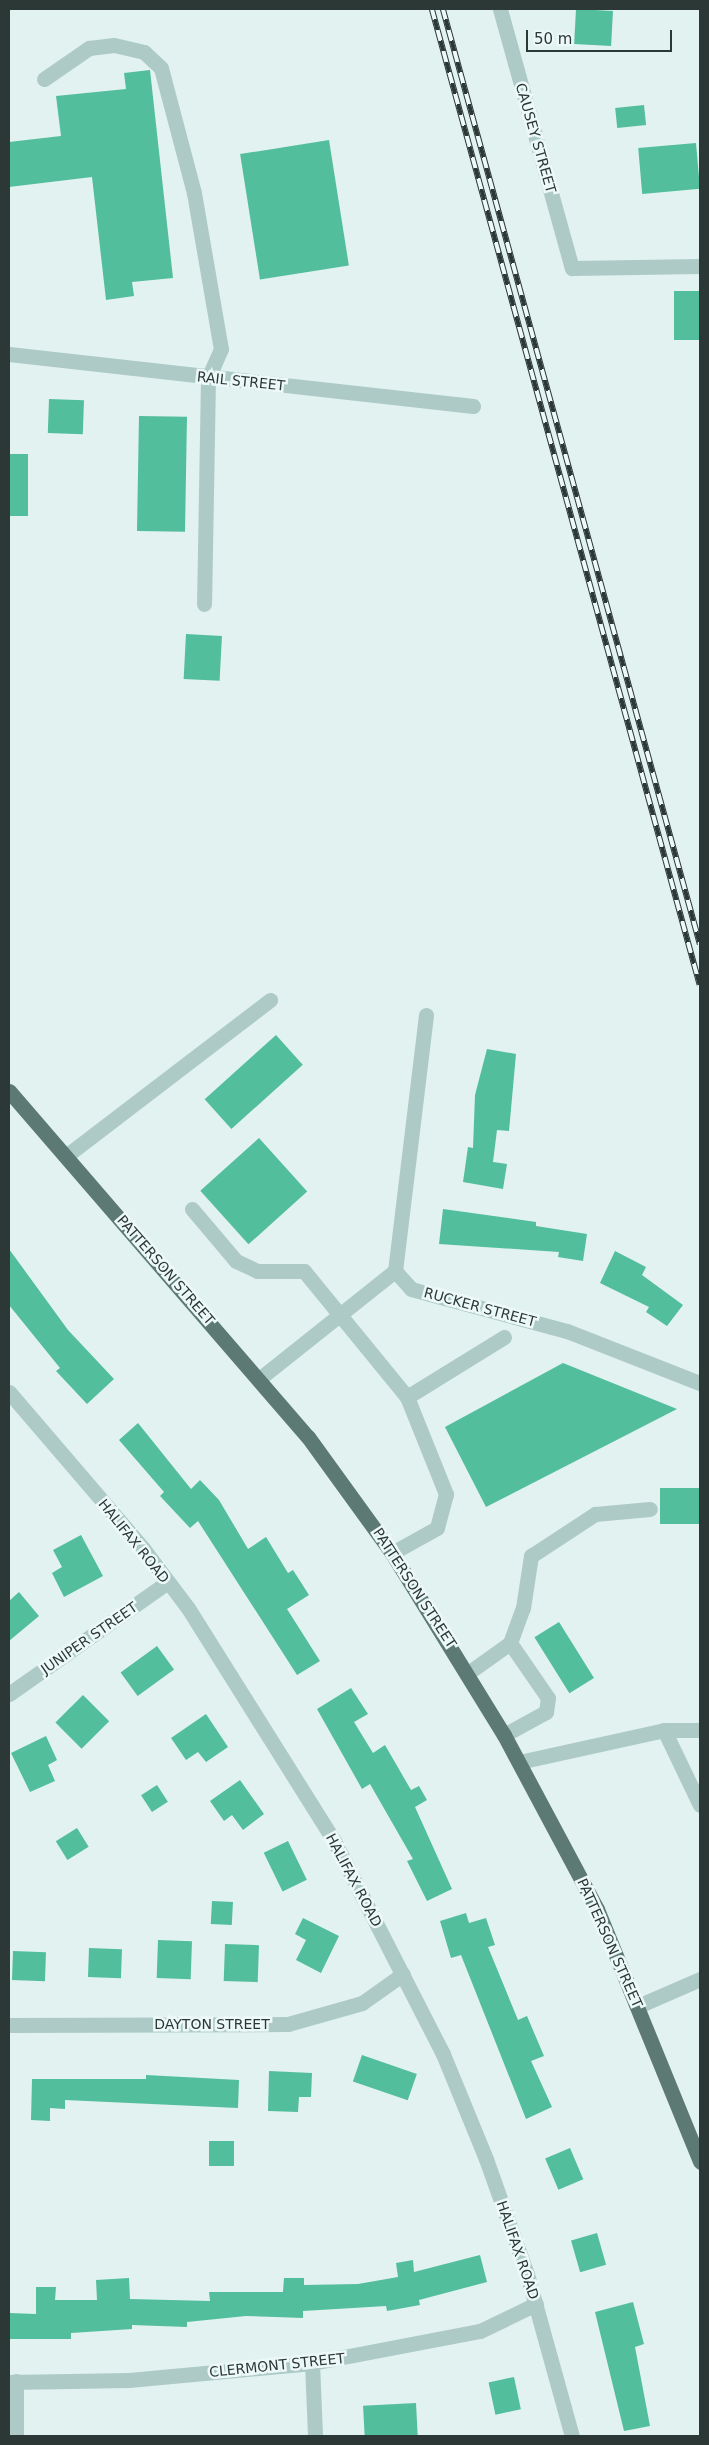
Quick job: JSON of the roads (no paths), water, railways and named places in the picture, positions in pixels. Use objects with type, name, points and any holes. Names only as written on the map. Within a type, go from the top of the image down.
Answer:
[{"type":"main road","name":"PATTERSON STREET","points":[[9,1091],[259,1379],[392,1553],[468,1673],[519,1762],[597,1909],[700,2162]]},
{"type":"street","name":"CAUSEY STREET","points":[[500,9],[572,268],[700,266]]},
{"type":"street","points":[[44,79],[89,48],[114,45],[144,52],[161,68],[194,193],[216,305],[220,348],[208,378],[204,604]]},
{"type":"street","name":"RAIL STREET","points":[[9,354],[208,378],[473,406]]},
{"type":"street","points":[[66,1156],[270,1000]]},
{"type":"street","points":[[259,1379],[395,1271],[426,1015]]},
{"type":"street","points":[[192,1209],[236,1261],[257,1271],[304,1271],[407,1397],[446,1494],[437,1528],[392,1553]]},
{"type":"street","name":"RUCKER STREET","points":[[395,1271],[411,1289],[567,1331],[700,1383]]},
{"type":"street","points":[[407,1397],[504,1337]]},
{"type":"street","name":"HALIFAX ROAD","points":[[9,1392],[168,1582],[300,1783],[403,1974],[486,2158],[536,2304],[572,2436]]},
{"type":"street","points":[[468,1673],[510,1643],[523,1608],[531,1556],[594,1514],[650,1509]]},
{"type":"street","name":"JUNIPER STREET","points":[[9,1694],[168,1582]]},
{"type":"street","points":[[504,1736],[546,1712],[548,1698],[510,1643]]},
{"type":"street","points":[[664,1730],[700,1805]]},
{"type":"street","points":[[519,1762],[664,1730],[700,1730]]},
{"type":"street","name":"DAYTON STREET","points":[[9,2025],[288,2024],[362,2002],[403,1974]]},
{"type":"street","points":[[638,2006],[700,1979]]},
{"type":"street","name":"CLERMONT STREET","points":[[12,2382],[129,2380],[312,2363],[480,2331],[536,2304]]},
{"type":"street","points":[[312,2363],[315,2436]]},
{"type":"street","points":[[12,2382],[16,2436]]},
{"type":"railway","points":[[432,9],[700,985]]},
{"type":"railway","points":[[443,9],[700,944]]}]
